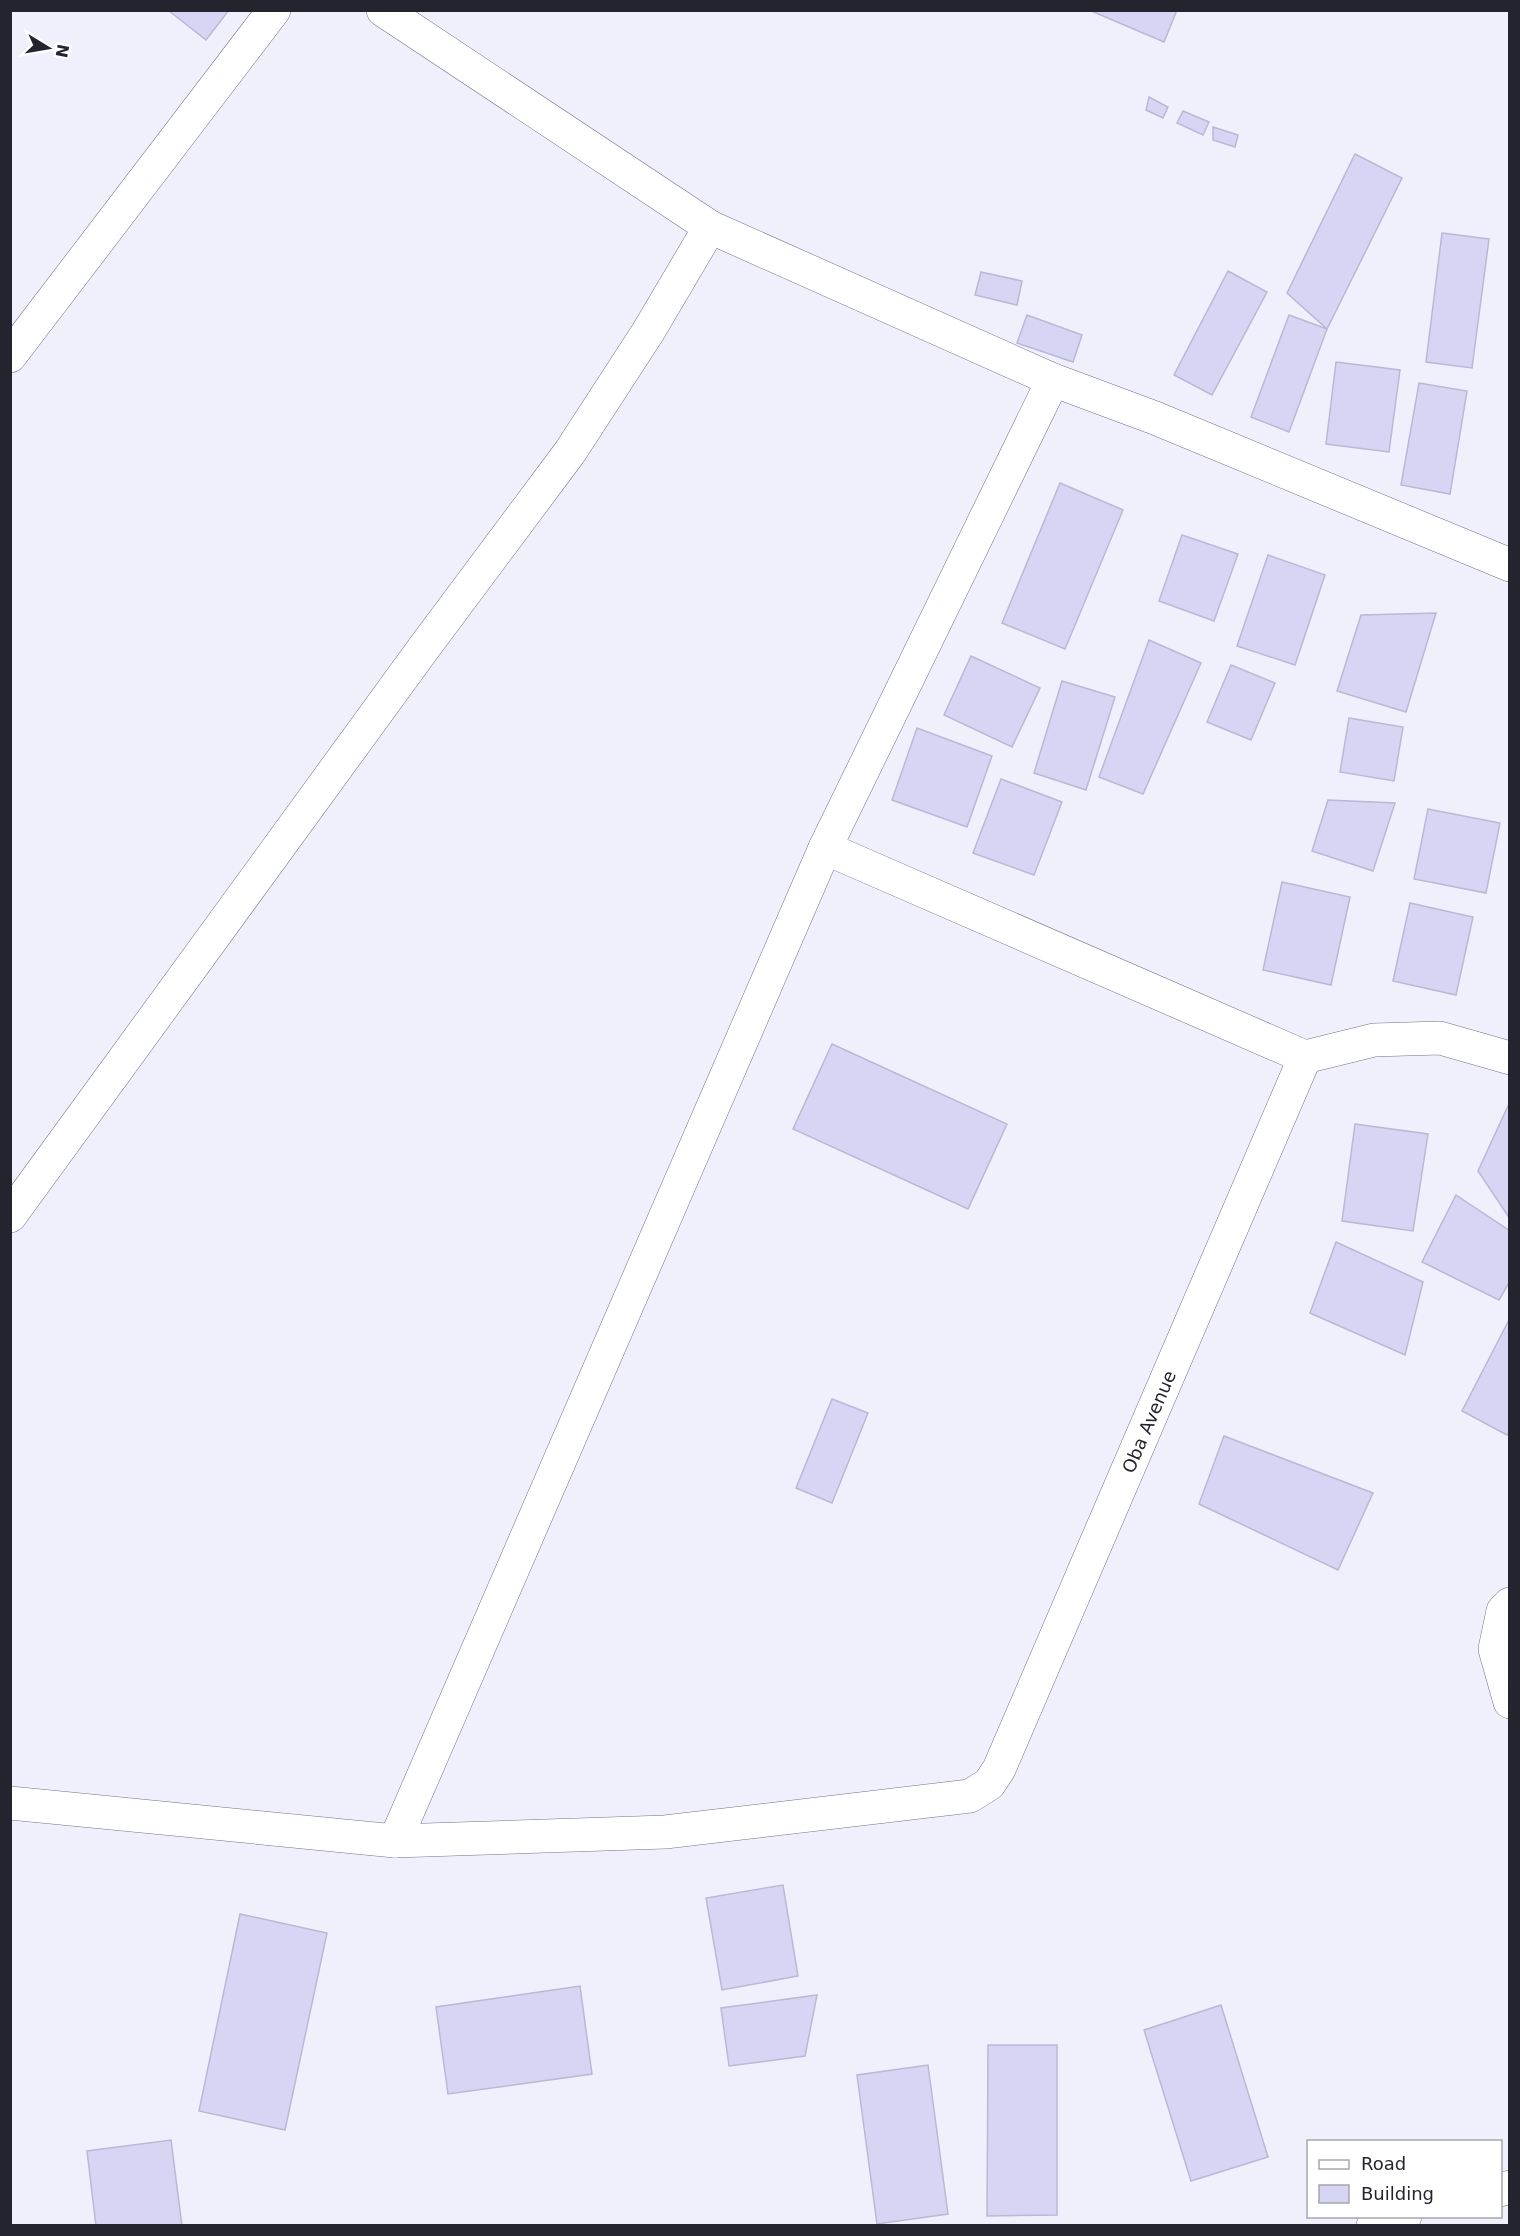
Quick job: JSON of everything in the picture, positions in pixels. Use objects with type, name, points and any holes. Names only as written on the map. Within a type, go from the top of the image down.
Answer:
[{"type":"street","points":[[10,356],[274,10]]},
{"type":"street","points":[[383,10],[710,227],[1053,380],[1155,418],[1509,565]]},
{"type":"street","points":[[10,1216],[416,658],[570,453],[648,332],[710,227]]},
{"type":"street","points":[[10,1803],[395,1841],[825,848],[1053,380]]},
{"type":"street","points":[[825,848],[1305,1057],[1374,1040],[1440,1038],[1509,1058]]},
{"type":"street","name":"Oba Avenue","points":[[395,1841],[665,1832],[970,1796],[989,1784],[999,1769],[1305,1057]]},
{"type":"street","points":[[1509,1604],[1503,1611],[1495,1649],[1509,1702]]},
{"type":"street","points":[[1373,2226],[1401,2218]]},
{"type":"building","points":[[168,10],[229,10],[206,40]]},
{"type":"building","points":[[1089,10],[1177,10],[1164,42]]},
{"type":"building","points":[[1149,97],[1168,107],[1163,118],[1146,110]]},
{"type":"building","points":[[1183,111],[1209,122],[1203,135],[1177,123]]},
{"type":"building","points":[[1213,127],[1238,135],[1235,147],[1213,140]]},
{"type":"building","points":[[1355,154],[1402,178],[1327,329],[1287,293]]},
{"type":"building","points":[[1442,233],[1489,239],[1472,368],[1426,362]]},
{"type":"building","points":[[1228,271],[1267,292],[1212,395],[1174,375]]},
{"type":"building","points":[[981,272],[1022,281],[1017,305],[975,295]]},
{"type":"building","points":[[1027,315],[1082,335],[1073,362],[1017,343]]},
{"type":"building","points":[[1289,315],[1327,329],[1289,432],[1251,417]]},
{"type":"building","points":[[1336,362],[1400,370],[1389,452],[1326,444]]},
{"type":"building","points":[[1419,383],[1467,391],[1450,494],[1401,485]]},
{"type":"building","points":[[1060,483],[1123,510],[1065,649],[1002,623]]},
{"type":"building","points":[[1182,535],[1238,554],[1214,621],[1159,601]]},
{"type":"building","points":[[1268,555],[1325,575],[1295,665],[1237,646]]},
{"type":"building","points":[[1436,613],[1406,712],[1337,691],[1361,615]]},
{"type":"building","points":[[1149,640],[1201,663],[1143,794],[1099,777]]},
{"type":"building","points":[[971,656],[1040,688],[1012,747],[944,715]]},
{"type":"building","points":[[1231,665],[1275,683],[1251,740],[1207,722]]},
{"type":"building","points":[[1062,681],[1115,697],[1086,790],[1034,773]]},
{"type":"building","points":[[1349,718],[1403,727],[1394,781],[1340,772]]},
{"type":"building","points":[[917,728],[992,756],[967,827],[892,800]]},
{"type":"building","points":[[1001,779],[1062,802],[1034,875],[973,853]]},
{"type":"building","points":[[1328,800],[1395,803],[1373,871],[1312,851]]},
{"type":"building","points":[[1428,809],[1500,823],[1486,893],[1414,879]]},
{"type":"building","points":[[1282,882],[1350,897],[1331,985],[1263,970]]},
{"type":"building","points":[[1410,903],[1473,917],[1456,995],[1393,981]]},
{"type":"building","points":[[832,1044],[1007,1124],[968,1209],[793,1129]]},
{"type":"building","points":[[1510,1106],[1510,1219],[1478,1171]]},
{"type":"building","points":[[1355,1124],[1428,1134],[1413,1231],[1342,1221]]},
{"type":"building","points":[[1456,1195],[1510,1231],[1510,1281],[1499,1300],[1422,1262]]},
{"type":"building","points":[[1336,1242],[1423,1282],[1405,1355],[1310,1313]]},
{"type":"building","points":[[1510,1318],[1510,1432],[1507,1435],[1462,1411]]},
{"type":"building","points":[[832,1399],[868,1413],[832,1503],[796,1488]]},
{"type":"building","points":[[1224,1436],[1373,1493],[1338,1570],[1199,1504]]},
{"type":"building","points":[[783,1885],[798,1976],[722,1990],[706,1898]]},
{"type":"building","points":[[240,1914],[327,1933],[285,2130],[199,2111]]},
{"type":"building","points":[[580,1986],[592,2074],[448,2094],[436,2007]]},
{"type":"building","points":[[817,1995],[805,2056],[729,2066],[721,2008]]},
{"type":"building","points":[[1221,2005],[1268,2157],[1191,2181],[1144,2030]]},
{"type":"building","points":[[988,2045],[1057,2045],[1057,2215],[987,2216]]},
{"type":"building","points":[[928,2065],[948,2214],[877,2224],[857,2075]]},
{"type":"building","points":[[171,2140],[182,2226],[96,2226],[87,2151]]}]
